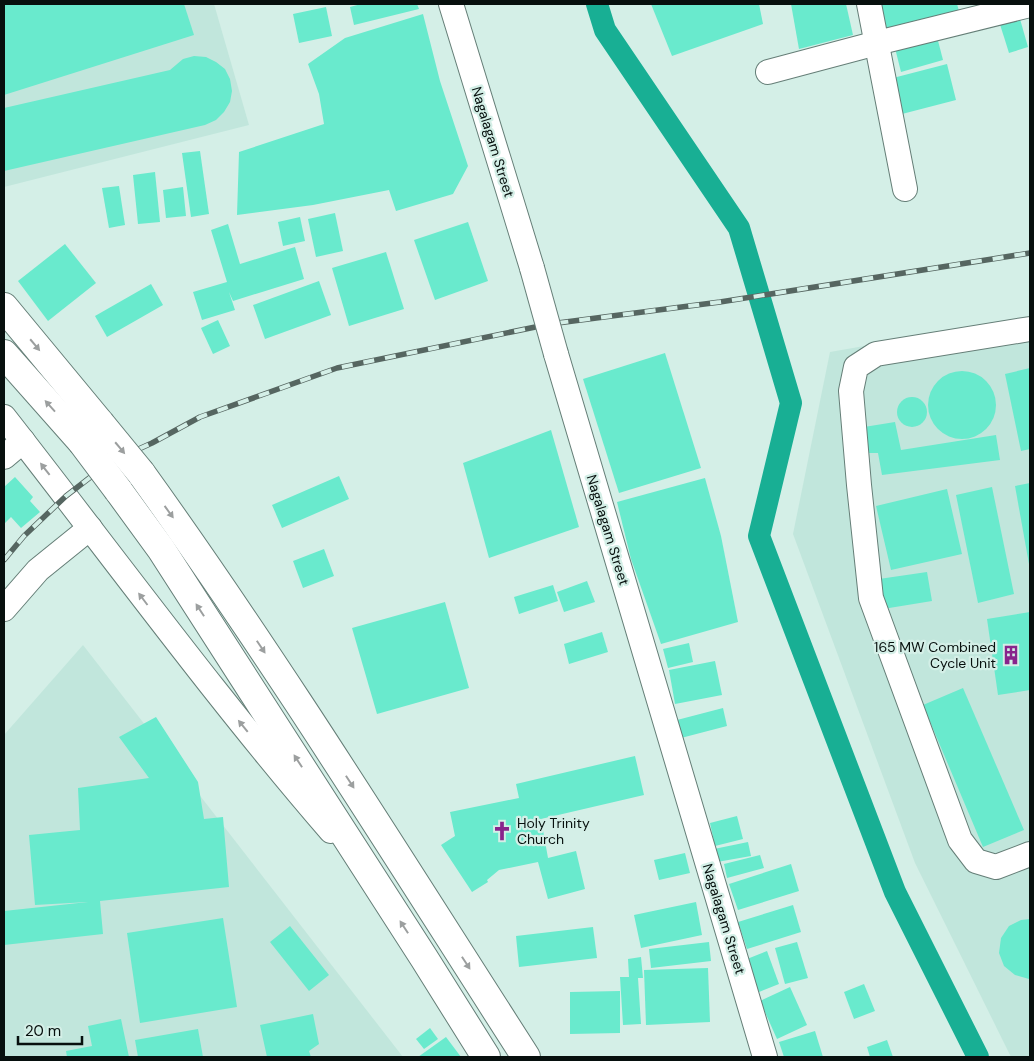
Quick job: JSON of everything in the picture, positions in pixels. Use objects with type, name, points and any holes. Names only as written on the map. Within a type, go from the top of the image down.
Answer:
[{"type":"main road","points":[[4,308],[91,433],[118,490],[161,549],[486,1057]]},
{"type":"main road","points":[[4,354],[91,433],[141,472],[187,536],[320,735],[526,1057]]},
{"type":"main road","points":[[424,958],[451,940]]},
{"type":"street","name":"Nagalagam Street","points":[[451,4],[532,268],[766,1057]]},
{"type":"street","points":[[870,4],[905,189]]},
{"type":"street","points":[[768,72],[1030,5]]},
{"type":"street","points":[[1030,329],[876,354],[856,367],[851,391],[859,485],[872,598],[960,840],[976,861],[996,867],[1030,854]]},
{"type":"street","points":[[5,420],[246,730],[377,884]]},
{"type":"street","points":[[4,457],[23,441]]},
{"type":"street","points":[[4,609],[38,570],[90,528]]},
{"type":"shaded area","points":[[4,4],[214,4],[249,125],[4,187]]},
{"type":"shaded area","points":[[1030,317],[1030,1057],[1011,1057],[915,863],[793,534],[830,352]]},
{"type":"shaded area","points":[[83,645],[403,1057],[4,1057],[4,735]]},
{"type":"building","points":[[4,4],[184,4],[194,35],[4,95]]},
{"type":"building","points":[[361,4],[417,4],[419,9],[354,25],[350,7]]},
{"type":"building","points":[[651,4],[759,4],[763,24],[672,56]]},
{"type":"building","points":[[791,4],[846,4],[853,35],[799,49]]},
{"type":"building","points":[[957,4],[961,18],[888,38],[879,5]]},
{"type":"building","points":[[326,7],[332,36],[299,43],[293,14]]},
{"type":"building","points":[[1018,12],[1028,47],[1009,53],[998,18]]},
{"type":"building","points":[[423,14],[440,81],[468,166],[453,194],[396,211],[389,190],[313,205],[237,215],[239,152],[324,124],[319,94],[308,64],[345,38]]},
{"type":"building","points":[[936,33],[943,60],[901,72],[894,44]]},
{"type":"building","points":[[194,56],[206,57],[216,62],[225,69],[230,79],[232,91],[230,102],[216,120],[205,125],[4,171],[4,108],[170,70],[183,59]]},
{"type":"building","points":[[947,64],[956,100],[902,114],[893,78]]},
{"type":"building","points":[[200,151],[209,214],[191,217],[182,153]]},
{"type":"building","points":[[155,172],[160,222],[138,224],[133,175]]},
{"type":"building","points":[[119,186],[125,225],[109,228],[102,188]]},
{"type":"building","points":[[183,187],[186,216],[166,218],[163,190]]},
{"type":"building","points":[[335,213],[343,251],[316,257],[308,219]]},
{"type":"building","points":[[300,217],[305,241],[283,246],[278,222]]},
{"type":"building","points":[[468,222],[488,281],[435,300],[414,240]]},
{"type":"building","points":[[228,224],[240,264],[295,247],[304,279],[233,301],[229,292],[235,310],[202,320],[193,292],[227,282],[211,230]]},
{"type":"building","points":[[65,244],[96,283],[48,321],[18,281]]},
{"type":"building","points":[[386,252],[404,309],[349,326],[332,268]]},
{"type":"building","points":[[319,281],[331,315],[265,339],[253,305]]},
{"type":"building","points":[[151,284],[163,305],[107,337],[95,316]]},
{"type":"building","points":[[218,320],[230,346],[213,354],[201,328]]},
{"type":"building","points":[[665,353],[701,468],[619,493],[583,379]]},
{"type":"building","points":[[1030,368],[1030,449],[1021,451],[1005,374]]},
{"type":"building","points":[[962,371],[975,374],[986,381],[993,392],[996,405],[993,418],[986,429],[975,436],[962,439],[949,436],[938,429],[931,418],[928,405],[931,392],[938,381],[949,374]]},
{"type":"building","points":[[912,397],[923,401],[927,412],[923,423],[912,427],[901,423],[897,412],[901,401]]},
{"type":"building","points":[[895,422],[901,450],[996,435],[1000,460],[882,475],[878,453],[866,453],[864,427]]},
{"type":"building","points":[[551,430],[579,527],[489,558],[463,463]]},
{"type":"building","points":[[339,476],[349,499],[282,528],[272,505]]},
{"type":"building","points":[[15,477],[33,497],[30,501],[40,512],[21,528],[11,517],[4,524],[4,487]]},
{"type":"building","points":[[705,478],[721,536],[738,622],[661,644],[631,559],[617,502]]},
{"type":"building","points":[[1030,483],[1030,564],[1029,564],[1015,486]]},
{"type":"building","points":[[992,487],[1014,594],[978,603],[956,495]]},
{"type":"building","points":[[947,489],[962,554],[891,570],[876,506]]},
{"type":"building","points":[[324,549],[334,576],[303,588],[293,561]]},
{"type":"building","points":[[927,572],[932,601],[883,609],[879,579]]},
{"type":"building","points":[[587,581],[595,602],[564,612],[557,592]]},
{"type":"building","points":[[553,585],[558,601],[519,614],[514,597]]},
{"type":"building","points":[[445,602],[469,688],[377,714],[352,628]]},
{"type":"building","name":"165 MW Combined Cycle Unit","points":[[1030,612],[1030,690],[998,695],[987,619]]},
{"type":"building","points":[[602,632],[608,652],[569,664],[564,644]]},
{"type":"building","points":[[689,643],[693,662],[668,668],[663,649]]},
{"type":"building","points":[[715,661],[722,695],[675,704],[669,670]]},
{"type":"building","points":[[963,688],[1024,830],[983,847],[923,705]]},
{"type":"building","points":[[723,708],[727,726],[681,738],[677,720]]},
{"type":"building","points":[[156,717],[198,782],[204,819],[223,817],[229,887],[100,901],[103,934],[4,945],[4,911],[88,902],[35,905],[29,835],[80,830],[78,788],[149,778],[119,737]]},
{"type":"building","points":[[635,756],[644,795],[541,819],[548,858],[576,851],[585,889],[548,899],[538,862],[499,870],[487,880],[488,882],[472,892],[441,845],[455,836],[450,812],[519,798],[516,784]]},
{"type":"building","points":[[737,816],[743,839],[715,846],[710,823]]},
{"type":"building","points":[[748,842],[751,856],[717,862],[714,849]]},
{"type":"building","points":[[685,853],[690,873],[659,880],[654,860]]},
{"type":"building","points":[[760,855],[764,868],[727,878],[724,864]]},
{"type":"building","points":[[791,864],[799,891],[738,910],[729,884]]},
{"type":"building","points":[[696,902],[702,935],[641,948],[634,915]]},
{"type":"building","points":[[793,905],[801,932],[747,949],[738,922]]},
{"type":"building","points":[[223,918],[237,1007],[140,1023],[127,933]]},
{"type":"building","points":[[1030,919],[1029,979],[1015,975],[1004,966],[999,953],[1001,938],[1009,926],[1021,920]]},
{"type":"building","points":[[290,926],[329,975],[309,991],[270,942]]},
{"type":"building","points":[[593,927],[597,958],[519,967],[516,936]]},
{"type":"building","points":[[709,942],[711,961],[651,968],[649,949]]},
{"type":"building","points":[[797,942],[808,978],[785,984],[775,948]]},
{"type":"building","points":[[767,951],[779,984],[759,992],[747,959]]},
{"type":"building","points":[[641,957],[643,978],[638,978],[641,1024],[623,1025],[620,977],[629,977],[628,959]]},
{"type":"building","points":[[708,968],[710,1022],[646,1025],[644,970]]},
{"type":"building","points":[[864,984],[875,1011],[854,1019],[844,992]]},
{"type":"building","points":[[790,987],[807,1025],[777,1039],[760,1001]]},
{"type":"building","points":[[620,991],[620,1033],[570,1034],[570,992]]},
{"type":"building","points":[[313,1014],[319,1044],[309,1051],[311,1057],[267,1057],[260,1025]]},
{"type":"building","points":[[121,1019],[129,1057],[67,1057],[66,1051],[92,1046],[88,1026]]},
{"type":"building","points":[[430,1028],[438,1039],[424,1049],[416,1039]]},
{"type":"building","points":[[198,1029],[203,1057],[138,1057],[135,1040]]},
{"type":"building","points":[[815,1031],[823,1057],[784,1057],[779,1042]]},
{"type":"building","points":[[446,1037],[461,1057],[418,1057]]},
{"type":"building","points":[[887,1040],[893,1057],[870,1057],[867,1047]]},
{"type":"waterway","points":[[597,4],[605,30],[739,228],[791,403],[759,536],[895,892],[978,1057]]},
{"type":"railway","points":[[4,560],[24,536],[66,496],[110,462],[152,443],[200,417],[337,368],[550,324],[720,302],[1030,253]]},
{"type":"place","name":"165 MW Combined Cycle Unit","points":[[1011,655]]},
{"type":"place","name":"Holy Trinity Church","points":[[502,831]]}]
